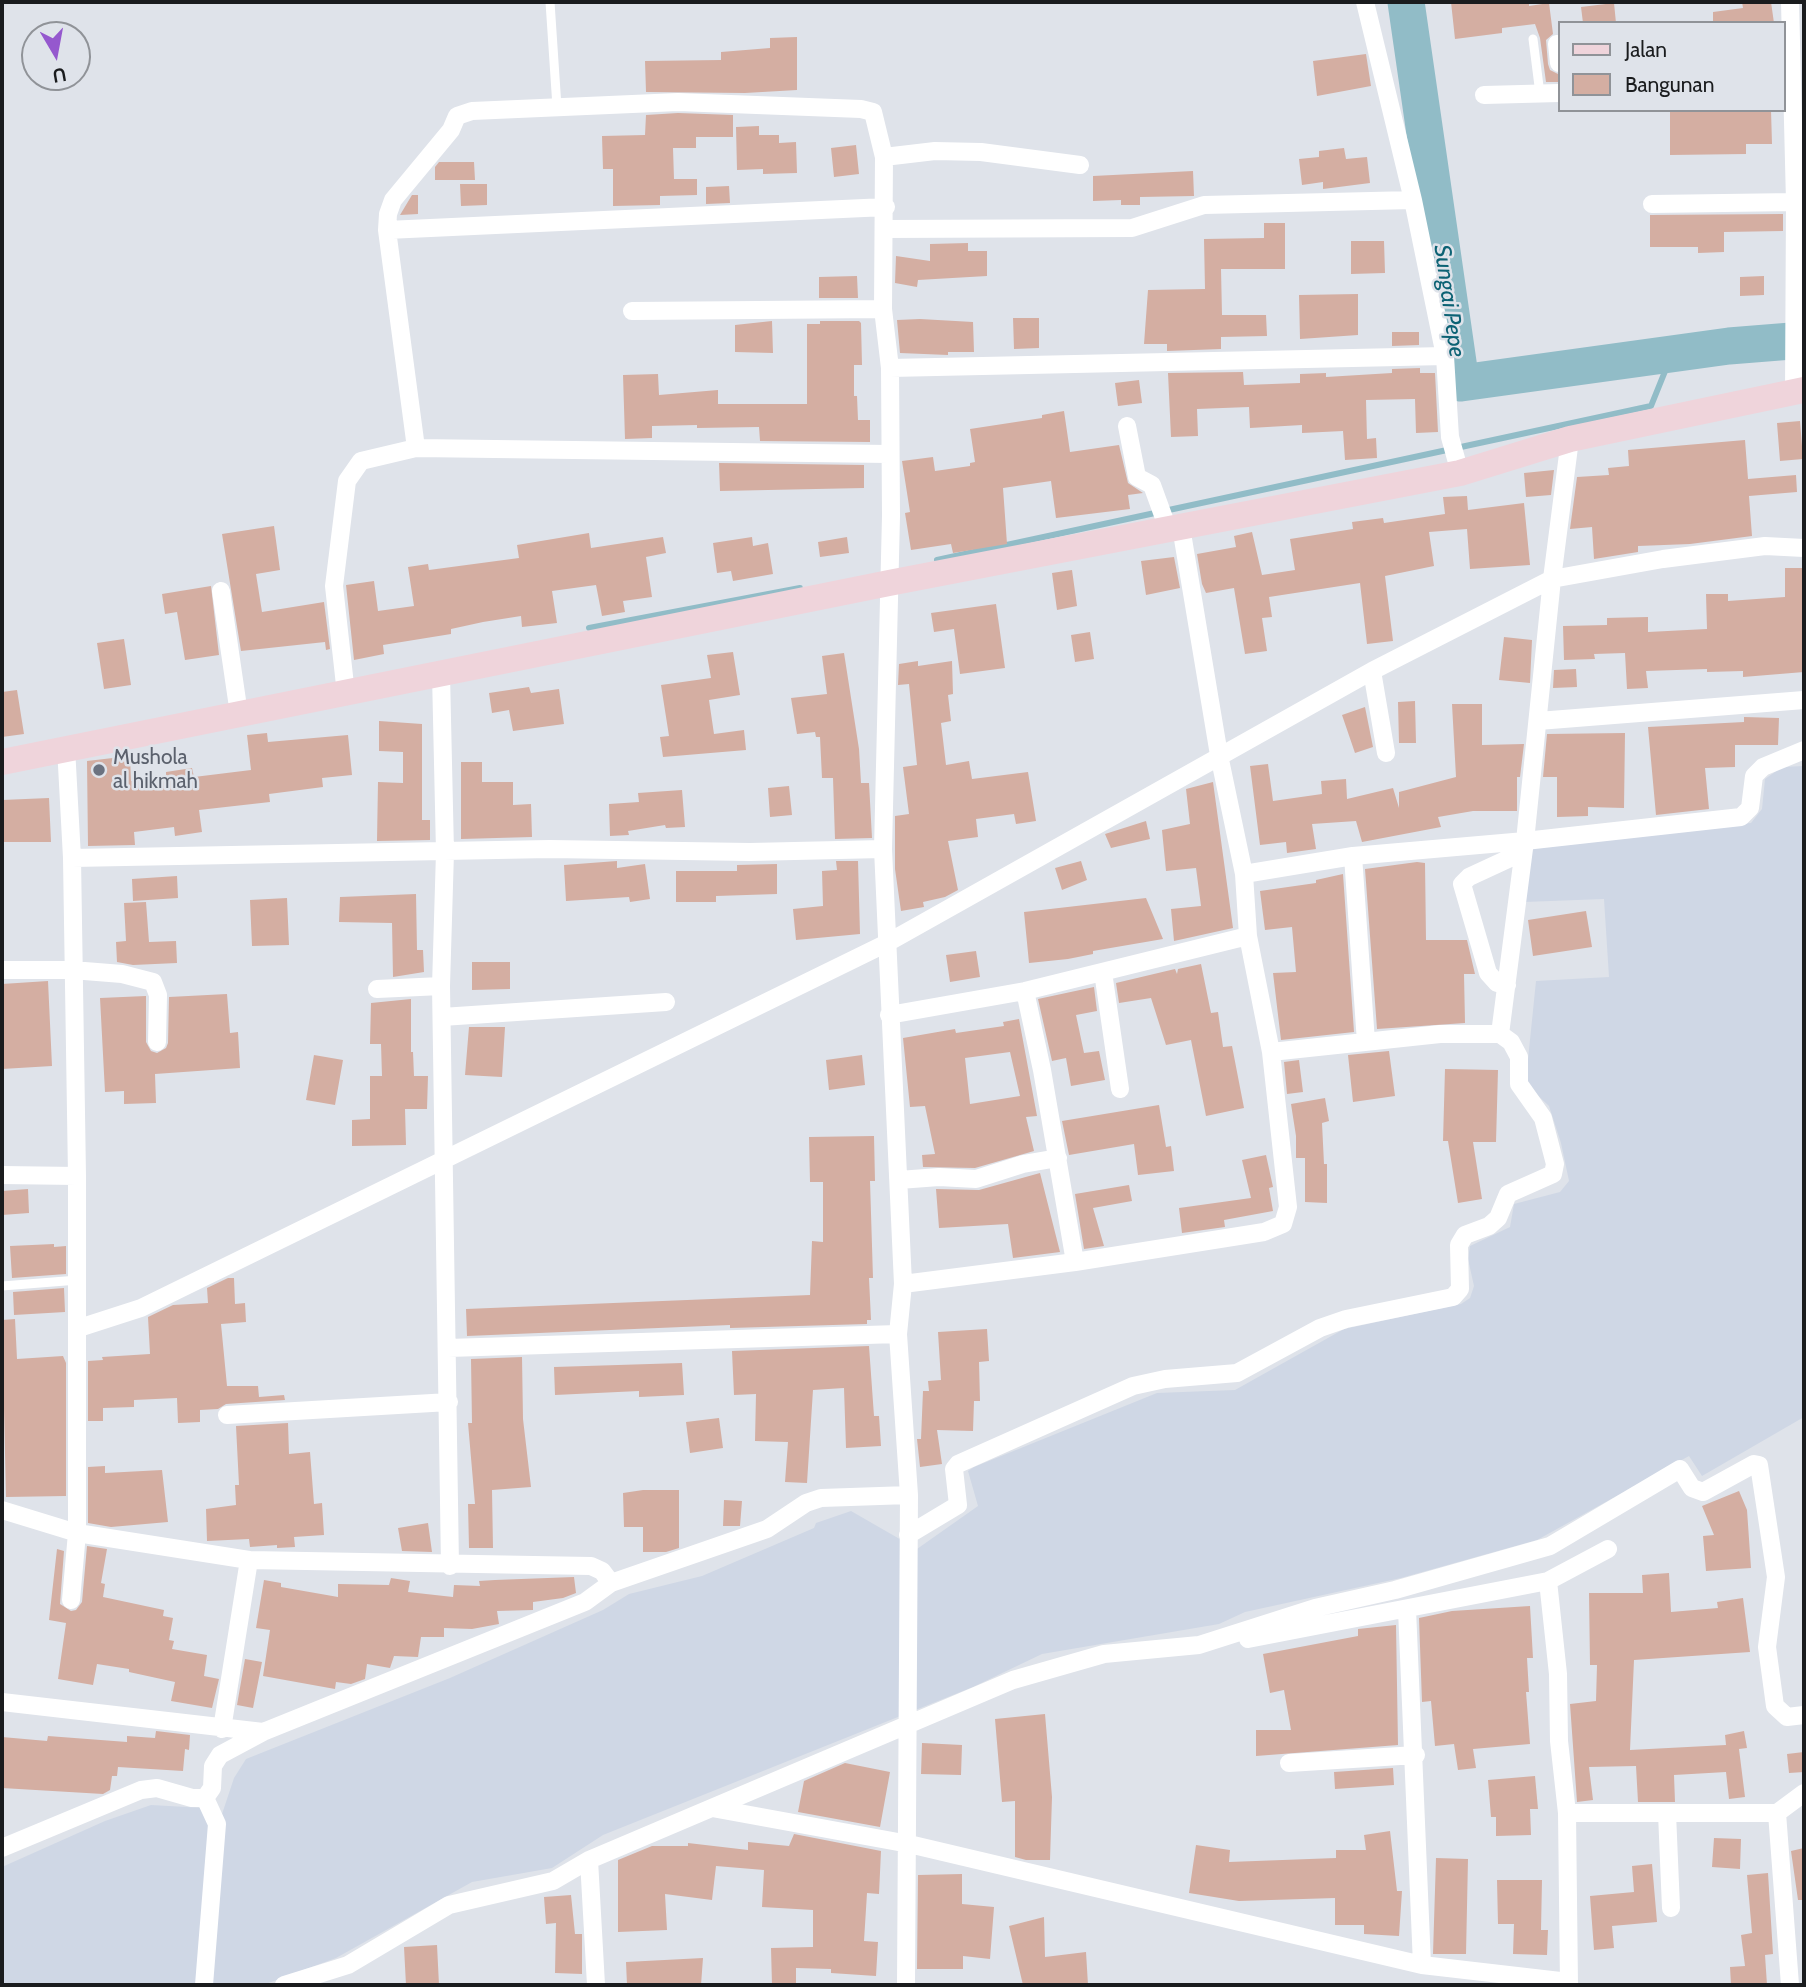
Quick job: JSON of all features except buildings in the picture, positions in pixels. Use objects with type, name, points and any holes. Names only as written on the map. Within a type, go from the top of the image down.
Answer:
[{"type":"main road","points":[[2,762],[1458,469],[1797,383]]},
{"type":"street","points":[[1365,2],[1413,200],[1445,356],[1450,438],[1458,469]]},
{"type":"street","points":[[1790,2],[1797,45],[1787,87],[1799,158],[1795,202],[1797,383]]},
{"type":"street","points":[[1557,44],[1558,54]]},
{"type":"street","points":[[1484,95],[1558,93]]},
{"type":"street","points":[[416,448],[387,230],[393,200],[451,130],[457,117],[472,111],[678,102],[861,109],[873,112],[884,157],[886,206],[883,309],[890,368],[889,583],[883,849],[888,1015],[899,1180],[902,1284],[898,1334],[909,1495],[905,1725],[909,1844],[906,1985]]},
{"type":"street","points":[[884,157],[935,151],[981,152],[1080,165]]},
{"type":"street","points":[[884,229],[1132,228],[1203,205],[1413,200]]},
{"type":"street","points":[[1652,204],[1795,202]]},
{"type":"street","points":[[387,230],[886,206]]},
{"type":"street","points":[[632,311],[883,309]]},
{"type":"street","points":[[890,368],[1445,356]]},
{"type":"street","points":[[902,1284],[1075,1262],[1264,1232],[1283,1224],[1289,1207],[1271,1052],[1248,936],[1244,874],[1170,525],[1152,485],[1137,477],[1126,426]]},
{"type":"street","points":[[1500,1034],[1570,439]]},
{"type":"street","points":[[346,694],[334,586],[347,481],[361,461],[416,448],[889,454]]},
{"type":"street","points":[[79,1328],[141,1308],[887,943],[1372,671],[1552,579],[1714,552],[1765,546],[1804,548]]},
{"type":"street","points":[[221,591],[239,714]]},
{"type":"street","points":[[1372,671],[1386,753]]},
{"type":"street","points":[[440,674],[445,852],[441,986],[446,1161],[450,1566]]},
{"type":"street","points":[[1538,721],[1804,700]]},
{"type":"street","points":[[66,747],[72,859],[79,1328],[77,1533],[71,1600]]},
{"type":"street","points":[[1244,874],[1353,856],[1524,847],[1741,817],[1750,808],[1754,776],[1763,766],[1804,750]]},
{"type":"street","points":[[1507,985],[1497,983],[1488,973],[1462,894],[1462,884],[1469,877],[1524,847]]},
{"type":"street","points":[[72,859],[445,852],[883,849]]},
{"type":"street","points":[[1353,856],[1366,1042]]},
{"type":"street","points":[[888,1015],[1025,991],[1248,936]]},
{"type":"street","points":[[2,970],[72,970],[122,974],[153,982],[158,995],[157,1042]]},
{"type":"street","points":[[1103,972],[1120,1089]]},
{"type":"street","points":[[377,989],[441,986]]},
{"type":"street","points":[[1025,991],[1058,1158],[1075,1262]]},
{"type":"street","points":[[442,1017],[666,1002]]},
{"type":"street","points":[[908,1535],[958,1505],[954,1469],[958,1464],[1133,1386],[1166,1379],[1237,1373],[1320,1328],[1346,1319],[1447,1300],[1458,1294],[1462,1272],[1459,1245],[1465,1234],[1489,1226],[1498,1218],[1508,1194],[1520,1186],[1547,1178],[1555,1169],[1551,1142],[1543,1118],[1520,1084],[1519,1057],[1511,1042],[1500,1034],[1440,1034],[1271,1052]]},
{"type":"street","points":[[899,1180],[976,1179],[1023,1164],[1058,1158]]},
{"type":"street","points":[[2,1175],[77,1176]]},
{"type":"street","points":[[448,1348],[898,1334]]},
{"type":"street","points":[[227,1415],[449,1402]]},
{"type":"street","points":[[1199,1644],[1315,1608],[1395,1590],[1550,1546],[1680,1469],[1692,1488],[1703,1492],[1754,1464],[1759,1465],[1762,1471],[1776,1577],[1767,1647],[1775,1706],[1787,1717],[1804,1715]]},
{"type":"street","points":[[205,1798],[212,1788],[213,1766],[220,1755],[263,1732],[586,1602],[611,1583],[768,1529],[806,1503],[821,1498],[909,1495]]},
{"type":"street","points":[[2,1510],[77,1533],[249,1560],[450,1566],[591,1566],[602,1571],[611,1583]]},
{"type":"street","points":[[285,1985],[348,1965],[449,1905],[553,1881],[589,1860],[1013,1680],[1104,1654],[1247,1640],[1548,1581],[1608,1549]]},
{"type":"street","points":[[222,1728],[249,1560]]},
{"type":"street","points":[[712,1808],[909,1844],[1422,1965],[1569,1984],[1567,1813],[1559,1741],[1558,1674],[1548,1581]]},
{"type":"street","points":[[1407,1609],[1416,1755],[1422,1965]]},
{"type":"street","points":[[2,1702],[263,1732]]},
{"type":"street","points":[[1289,1763],[1416,1755]]},
{"type":"street","points":[[2,1848],[141,1790],[157,1788],[192,1798],[205,1798]]},
{"type":"street","points":[[1567,1813],[1777,1814],[1804,1794]]},
{"type":"street","points":[[204,1985],[217,1824],[205,1798]]},
{"type":"street","points":[[1667,1813],[1671,1908]]},
{"type":"street","points":[[1777,1814],[1790,1985]]},
{"type":"street","points":[[589,1860],[596,1985]]},
{"type":"street","points":[[285,1985],[291,1985]]},
{"type":"lane","points":[[550,2],[557,107]]},
{"type":"lane","points":[[1533,39],[1540,94]]},
{"type":"lane","points":[[2,1286],[78,1280]]},
{"type":"shaded area","points":[[1804,766],[1804,1417],[1702,1476],[1689,1456],[1537,1540],[1401,1578],[1245,1612],[1219,1624],[1042,1654],[973,1687],[603,1835],[552,1868],[472,1882],[336,1958],[263,1985],[2,1985],[2,1867],[105,1821],[151,1805],[204,1808],[222,1814],[234,1778],[246,1759],[450,1678],[603,1610],[629,1594],[702,1576],[814,1528],[816,1523],[851,1511],[917,1549],[978,1506],[968,1471],[974,1467],[1157,1393],[1235,1390],[1344,1329],[1461,1304],[1470,1298],[1474,1286],[1468,1259],[1470,1246],[1510,1227],[1514,1204],[1560,1192],[1569,1181],[1549,1106],[1531,1089],[1526,1079],[1536,981],[1609,977],[1604,899],[1524,902],[1530,847],[1535,842],[1751,823],[1762,809],[1765,779],[1782,767]]},
{"type":"waterway","name":"Sungai Pepe","points":[[1406,2],[1461,383],[1729,346],[1804,340]]},
{"type":"waterway","points":[[937,560],[1651,406],[1672,354]]},
{"type":"waterway","points":[[589,628],[800,588]]},
{"type":"place","name":"Mushola al hikmah","points":[[99,770]]}]
